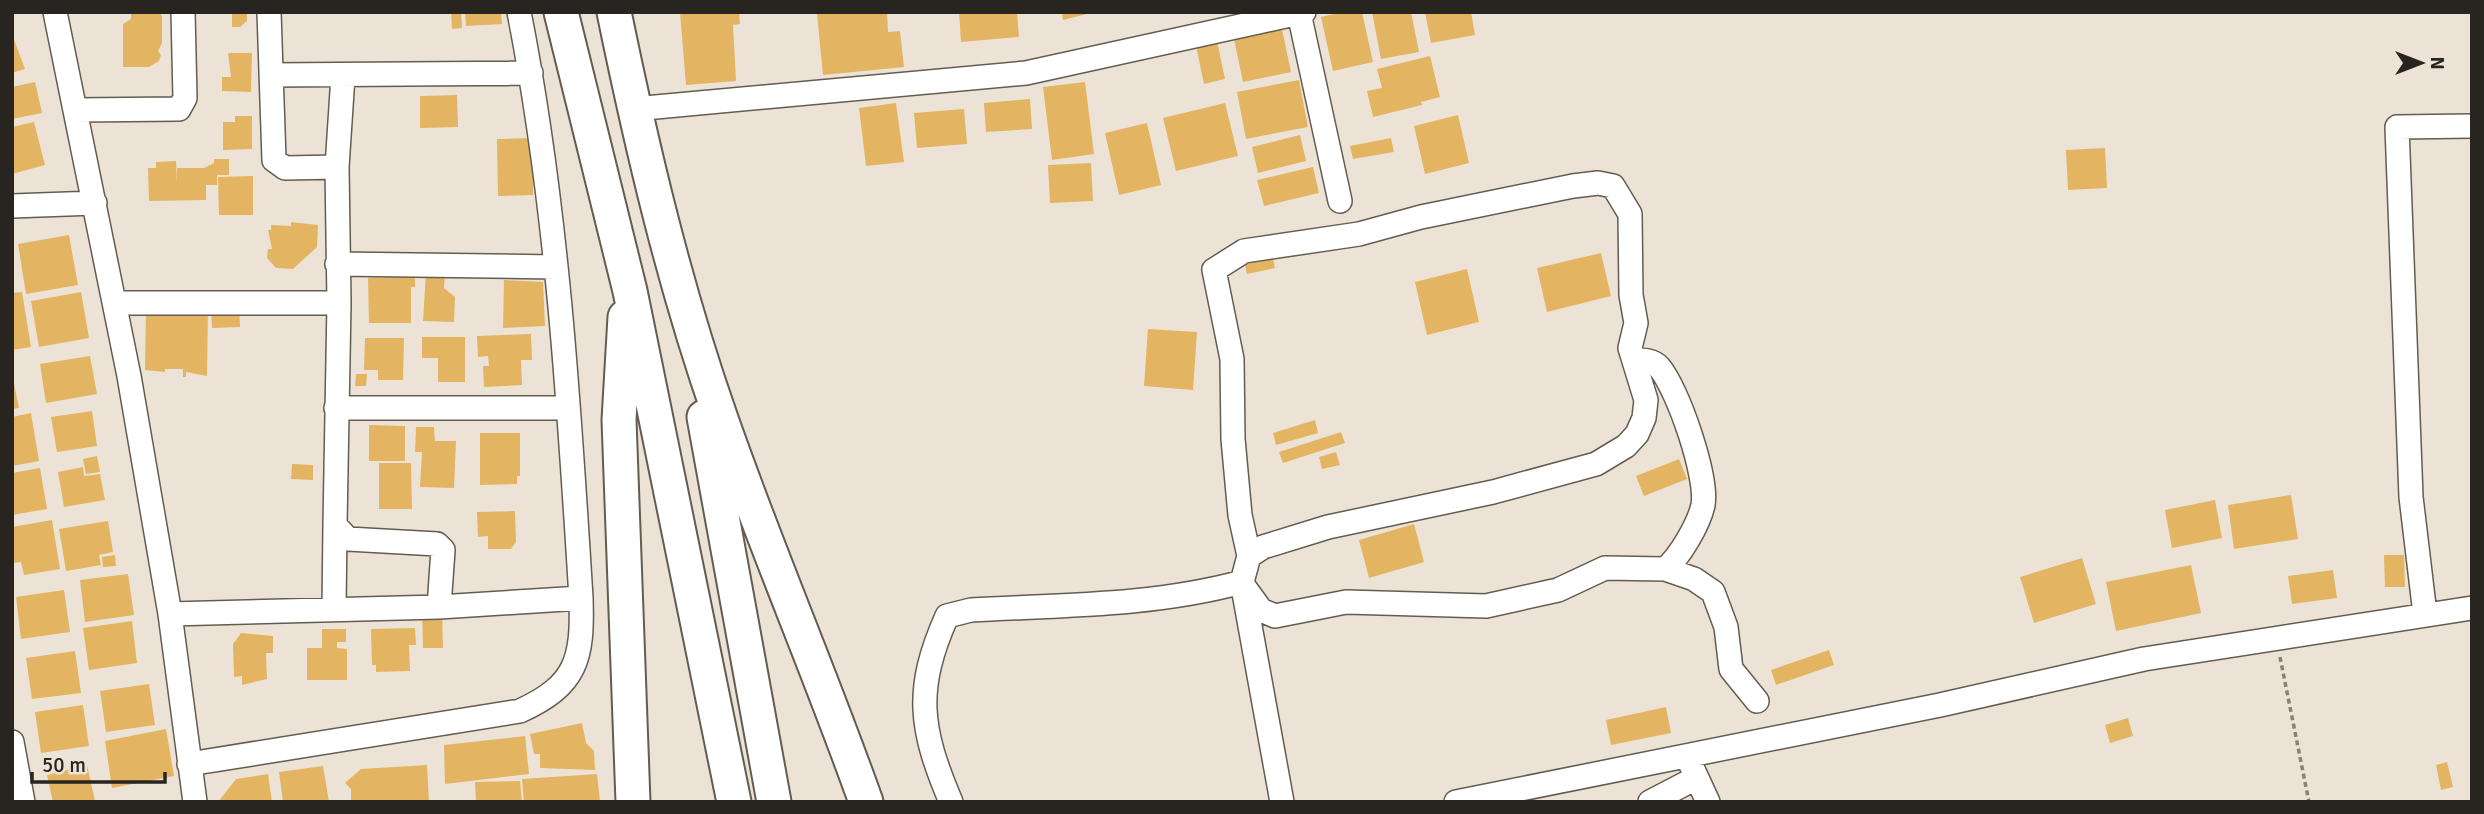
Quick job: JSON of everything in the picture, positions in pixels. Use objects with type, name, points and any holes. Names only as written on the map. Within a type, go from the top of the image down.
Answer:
[{"type":"highway","points":[[561,12],[630,290],[734,802]]},
{"type":"highway","points":[[614,12],[634,109],[683,300],[720,416],[866,802]]},
{"type":"highway","points":[[630,290],[622,332],[619,420],[633,802]]},
{"type":"highway","points":[[683,300],[774,802]]},
{"type":"street","points":[[55,12],[116,303],[170,614],[195,802]]},
{"type":"street","points":[[76,110],[178,109],[185,98],[184,12]]},
{"type":"street","points":[[269,12],[274,160],[285,168],[337,167]]},
{"type":"street","points":[[190,764],[520,711],[546,699],[563,685],[575,667],[582,627],[581,598],[556,267],[531,73],[519,12]]},
{"type":"street","points":[[634,109],[1026,73],[1301,13],[1340,201]]},
{"type":"street","points":[[271,75],[531,73]]},
{"type":"street","points":[[334,609],[339,303],[337,167],[343,76]]},
{"type":"street","points":[[2426,614],[2411,497],[2397,127],[2472,126]]},
{"type":"street","points":[[1249,556],[1263,547],[1328,527],[1493,492],[1596,464],[1626,446],[1637,434],[1644,418],[1646,400],[1630,348],[1636,323],[1631,295],[1630,214],[1614,186],[1598,183],[1573,186],[1421,216],[1359,234],[1244,251],[1214,270],[1232,359],[1233,439],[1240,515],[1249,556],[1242,582],[1282,802]]},
{"type":"street","points":[[12,206],[95,203]]},
{"type":"street","points":[[337,264],[556,267]]},
{"type":"street","points":[[116,303],[339,303]]},
{"type":"street","points":[[1634,360],[1645,360],[1658,366],[1672,390],[1702,480],[1703,505],[1676,560],[1665,569]]},
{"type":"street","points":[[337,408],[567,408]]},
{"type":"street","points":[[335,525],[348,539],[437,544],[443,550],[439,607]]},
{"type":"street","points":[[1242,582],[1249,597],[1261,610],[1275,616],[1346,602],[1486,606],[1558,590],[1605,568],[1665,569],[1694,579],[1713,592],[1726,627],[1731,669],[1757,701]]},
{"type":"street","points":[[951,802],[932,756],[924,724],[928,671],[947,616],[971,610],[1159,599],[1196,594],[1242,582]]},
{"type":"street","points":[[170,614],[439,607],[581,598]]},
{"type":"street","points":[[1456,802],[1940,705],[2144,659],[2472,608]]},
{"type":"street","points":[[12,742],[23,802]]},
{"type":"street","points":[[1688,756],[1708,802]]},
{"type":"street","points":[[1650,802],[1696,778]]},
{"type":"path","points":[[2276,637],[2309,802]]},
{"type":"building","points":[[131,12],[159,12],[162,16],[162,43],[158,51],[161,55],[159,61],[149,67],[123,67],[123,24],[131,19]]},
{"type":"building","points":[[232,12],[247,12],[247,21],[240,27],[232,27]]},
{"type":"building","points":[[451,12],[461,12],[462,28],[452,29]]},
{"type":"building","points":[[465,12],[501,12],[502,24],[466,26]]},
{"type":"building","points":[[680,12],[739,12],[740,24],[733,25],[736,81],[686,85]]},
{"type":"building","points":[[887,12],[888,32],[900,31],[904,67],[823,75],[817,14]]},
{"type":"building","points":[[959,12],[1017,12],[1019,37],[961,42]]},
{"type":"building","points":[[1062,12],[1091,12],[1091,13],[1063,20]]},
{"type":"building","points":[[1343,12],[1362,12],[1373,62],[1333,71],[1321,17]]},
{"type":"building","points":[[1372,12],[1411,12],[1419,52],[1381,59]]},
{"type":"building","points":[[1425,12],[1471,12],[1475,35],[1431,43]]},
{"type":"building","points":[[1282,29],[1291,72],[1243,82],[1234,39]]},
{"type":"building","points":[[12,34],[25,69],[12,73]]},
{"type":"building","points":[[1217,41],[1225,79],[1204,84],[1196,46]]},
{"type":"building","points":[[228,53],[252,53],[251,92],[222,91],[222,77],[231,77]]},
{"type":"building","points":[[1430,56],[1440,97],[1421,102],[1422,105],[1373,117],[1367,91],[1382,88],[1377,69]]},
{"type":"building","points":[[1299,80],[1308,127],[1246,139],[1237,92]]},
{"type":"building","points":[[35,82],[42,113],[12,119],[12,87]]},
{"type":"building","points":[[1085,82],[1094,154],[1052,160],[1043,87]]},
{"type":"building","points":[[457,95],[458,127],[420,128],[420,96]]},
{"type":"building","points":[[1030,99],[1032,129],[986,132],[984,103]]},
{"type":"building","points":[[896,103],[904,162],[866,166],[859,108]]},
{"type":"building","points":[[1225,103],[1238,156],[1176,171],[1163,118]]},
{"type":"building","points":[[964,109],[967,144],[917,148],[914,113]]},
{"type":"building","points":[[1458,115],[1469,163],[1425,174],[1414,126]]},
{"type":"building","points":[[235,116],[252,116],[252,149],[223,150],[223,122],[235,122]]},
{"type":"building","points":[[34,122],[45,165],[12,174],[12,127]]},
{"type":"building","points":[[1147,123],[1161,185],[1119,195],[1105,133]]},
{"type":"building","points":[[1300,135],[1306,161],[1258,173],[1252,147]]},
{"type":"building","points":[[533,138],[533,195],[498,196],[497,139]]},
{"type":"building","points":[[1391,138],[1394,152],[1353,159],[1350,146]]},
{"type":"building","points":[[2105,148],[2107,188],[2068,190],[2066,150]]},
{"type":"building","points":[[214,159],[229,159],[229,175],[217,175],[217,185],[206,185],[206,200],[149,201],[148,168],[156,168],[156,162],[176,161],[177,183],[177,168],[204,168],[214,163]]},
{"type":"building","points":[[1091,163],[1093,201],[1050,203],[1048,165]]},
{"type":"building","points":[[1313,167],[1319,193],[1264,206],[1257,180]]},
{"type":"building","points":[[253,176],[253,215],[219,215],[218,177]]},
{"type":"building","points":[[291,222],[318,225],[317,247],[293,269],[276,268],[267,258],[268,249],[272,249],[268,230],[271,230],[271,225],[291,226]]},
{"type":"building","points":[[69,235],[78,285],[26,294],[18,244]]},
{"type":"building","points":[[1271,249],[1275,268],[1247,274],[1243,255]]},
{"type":"building","points":[[1601,253],[1611,296],[1547,312],[1537,268]]},
{"type":"building","points":[[1467,269],[1479,322],[1427,335],[1415,282]]},
{"type":"building","points":[[407,271],[415,271],[415,287],[411,287],[411,323],[369,323],[368,278],[407,277]]},
{"type":"building","points":[[426,272],[445,272],[444,288],[455,297],[454,322],[423,321]]},
{"type":"building","points":[[504,280],[543,282],[545,326],[503,328]]},
{"type":"building","points":[[22,292],[31,347],[12,350],[12,293]]},
{"type":"building","points":[[81,292],[89,338],[39,347],[31,301]]},
{"type":"building","points":[[211,305],[239,305],[240,327],[212,328]]},
{"type":"building","points":[[146,307],[208,308],[207,376],[186,372],[186,377],[183,377],[183,369],[165,369],[165,372],[145,370]]},
{"type":"building","points":[[1148,329],[1197,332],[1193,390],[1144,386]]},
{"type":"building","points":[[531,334],[532,360],[521,360],[522,385],[484,387],[483,366],[489,366],[488,356],[478,357],[477,336]]},
{"type":"building","points":[[422,337],[465,337],[465,382],[438,382],[438,358],[422,358]]},
{"type":"building","points":[[365,338],[404,338],[403,380],[378,380],[378,370],[364,370]]},
{"type":"building","points":[[90,356],[97,394],[46,403],[40,364]]},
{"type":"building","points":[[12,374],[19,408],[12,409]]},
{"type":"building","points":[[356,374],[367,374],[366,386],[355,386]]},
{"type":"building","points":[[92,411],[97,446],[57,452],[51,417]]},
{"type":"building","points":[[31,413],[39,461],[12,466],[12,417]]},
{"type":"building","points":[[1315,420],[1318,433],[1276,445],[1273,433]]},
{"type":"building","points":[[369,425],[405,426],[405,461],[369,461]]},
{"type":"building","points":[[416,427],[434,427],[435,441],[456,441],[454,488],[420,487],[422,452],[415,452]]},
{"type":"building","points":[[1341,432],[1345,443],[1283,463],[1279,452]]},
{"type":"building","points":[[480,433],[520,433],[520,476],[517,476],[517,484],[480,485]]},
{"type":"building","points":[[1336,452],[1340,465],[1322,469],[1319,457]]},
{"type":"building","points":[[97,456],[100,472],[86,474],[83,459]]},
{"type":"building","points":[[1679,459],[1687,479],[1644,496],[1636,476]]},
{"type":"building","points":[[379,463],[411,463],[412,509],[379,509]]},
{"type":"building","points":[[292,464],[313,465],[313,480],[291,479]]},
{"type":"building","points":[[83,467],[84,476],[100,474],[105,500],[64,507],[58,472]]},
{"type":"building","points":[[40,468],[47,509],[12,515],[12,473]]},
{"type":"building","points":[[2291,495],[2298,539],[2234,549],[2228,505]]},
{"type":"building","points":[[2215,500],[2222,538],[2172,548],[2165,510]]},
{"type":"building","points":[[515,511],[516,542],[511,549],[488,549],[488,536],[478,537],[477,512]]},
{"type":"building","points":[[52,520],[60,569],[24,575],[21,562],[12,563],[12,527]]},
{"type":"building","points":[[108,521],[113,552],[99,555],[101,565],[66,571],[59,529]]},
{"type":"building","points":[[1414,524],[1424,562],[1369,578],[1359,540]]},
{"type":"building","points":[[115,555],[116,566],[103,567],[102,557]]},
{"type":"building","points":[[2384,555],[2404,555],[2405,587],[2385,587]]},
{"type":"building","points":[[2082,558],[2096,604],[2034,623],[2020,577]]},
{"type":"building","points":[[2191,565],[2201,613],[2116,631],[2106,582]]},
{"type":"building","points":[[2333,570],[2337,598],[2292,604],[2288,576]]},
{"type":"building","points":[[128,574],[134,615],[85,622],[80,580]]},
{"type":"building","points":[[64,590],[70,632],[21,639],[16,597]]},
{"type":"building","points":[[422,610],[442,610],[443,648],[423,648]]},
{"type":"building","points":[[132,621],[137,663],[89,670],[83,628]]},
{"type":"building","points":[[415,628],[416,645],[409,645],[410,671],[376,672],[376,665],[372,665],[371,629]]},
{"type":"building","points":[[322,629],[346,629],[346,642],[337,642],[337,648],[347,649],[347,680],[307,680],[307,648],[322,648]]},
{"type":"building","points":[[241,633],[273,636],[273,653],[266,653],[267,679],[242,685],[242,676],[234,677],[233,644]]},
{"type":"building","points":[[1829,650],[1834,665],[1776,685],[1771,670]]},
{"type":"building","points":[[75,651],[81,693],[32,699],[26,658]]},
{"type":"building","points":[[149,684],[155,725],[106,732],[100,691]]},
{"type":"building","points":[[83,705],[89,746],[41,753],[35,712]]},
{"type":"building","points":[[1666,707],[1671,733],[1611,745],[1606,720]]},
{"type":"building","points":[[2128,718],[2133,736],[2110,743],[2105,725]]},
{"type":"building","points":[[582,723],[586,743],[594,751],[595,770],[540,768],[540,754],[534,754],[530,734]]},
{"type":"building","points":[[166,729],[174,776],[112,788],[105,741]]},
{"type":"building","points":[[525,736],[529,774],[445,784],[444,745]]},
{"type":"building","points":[[2447,762],[2453,787],[2441,790],[2436,765]]},
{"type":"building","points":[[87,765],[95,801],[53,802],[47,775]]},
{"type":"building","points":[[427,765],[429,802],[351,802],[351,789],[345,783],[361,769]]},
{"type":"building","points":[[323,766],[329,802],[283,802],[279,772]]},
{"type":"building","points":[[268,774],[272,802],[218,802],[236,779]]},
{"type":"building","points":[[597,774],[600,802],[524,802],[522,779]]},
{"type":"building","points":[[520,781],[522,802],[476,802],[475,782]]}]
